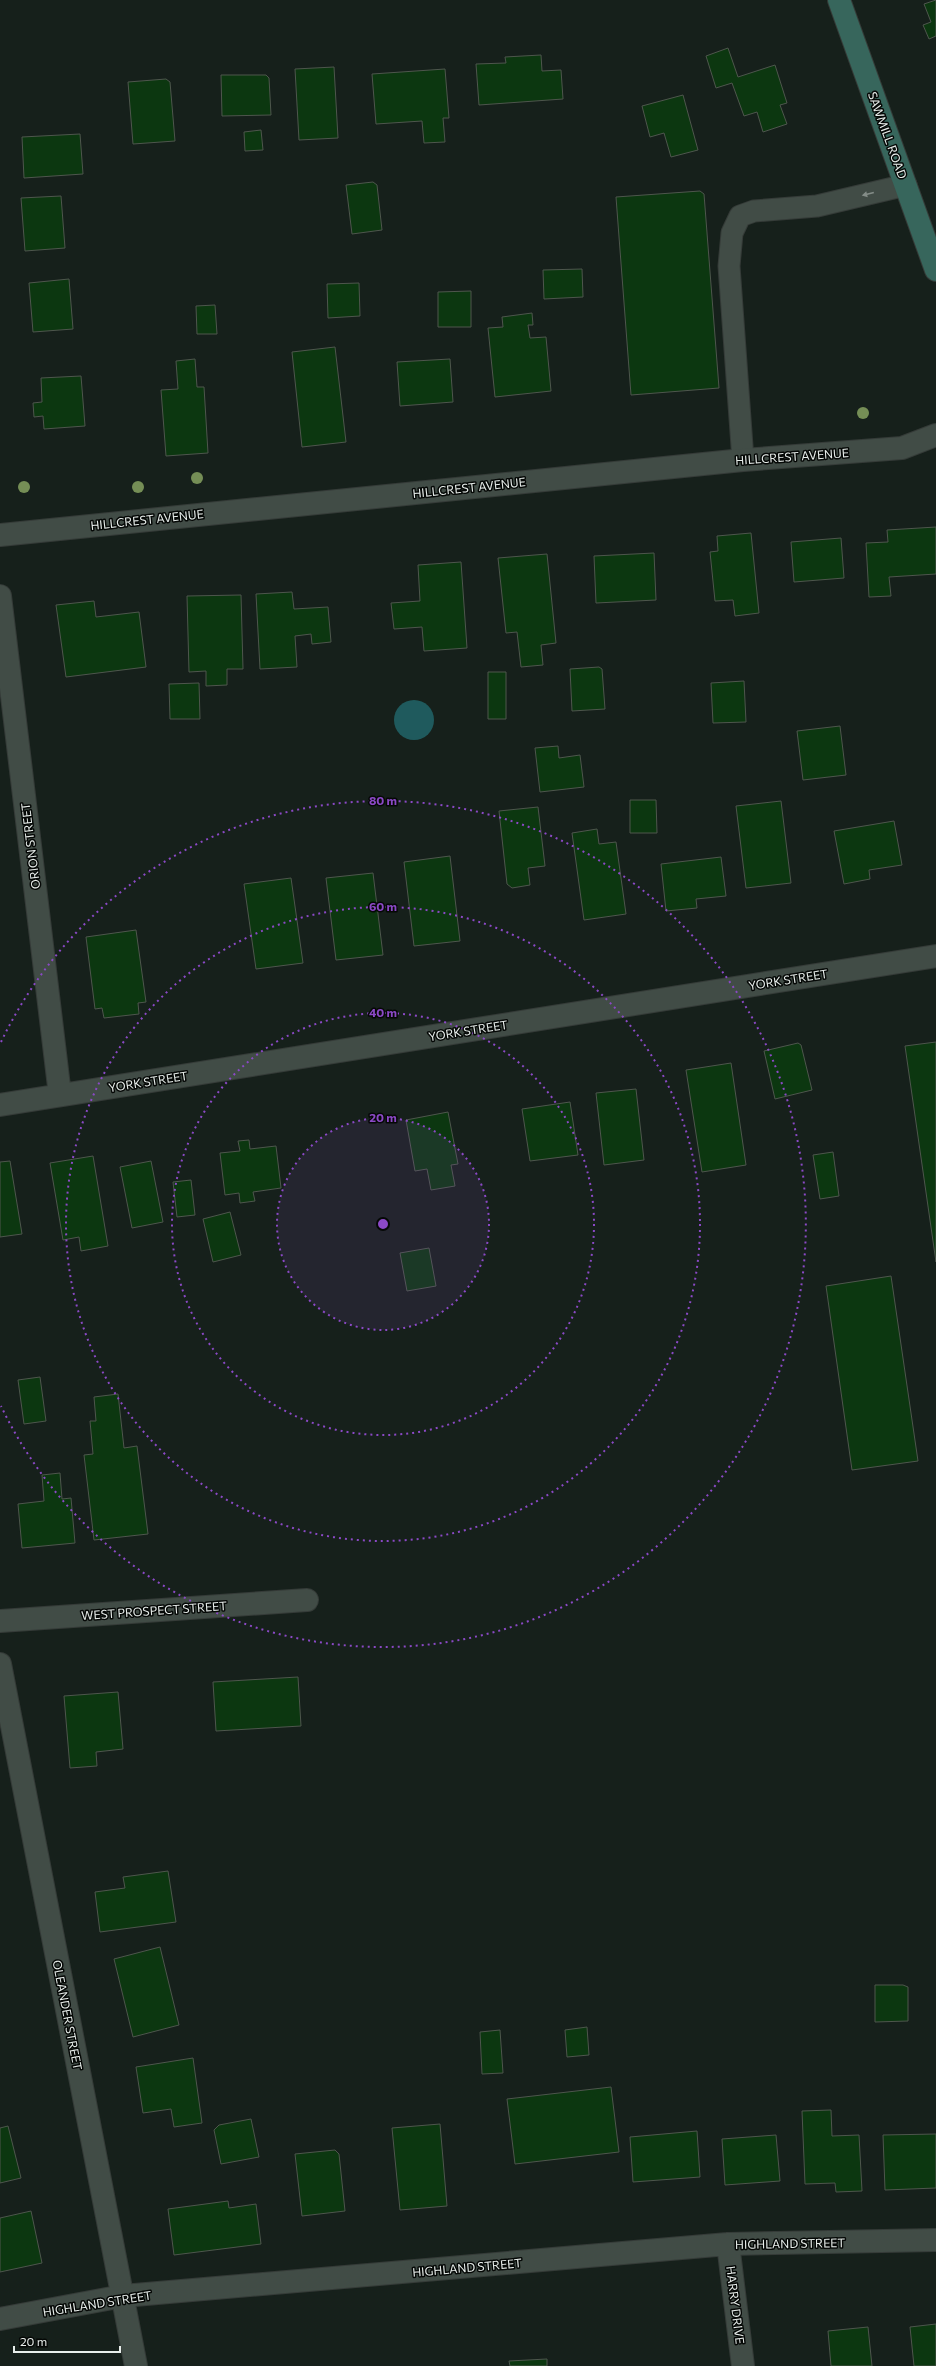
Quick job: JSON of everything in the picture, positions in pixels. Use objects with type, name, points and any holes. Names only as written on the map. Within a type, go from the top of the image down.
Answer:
[{"type":"main road","name":"SAWMILL ROAD","points":[[839,0],[936,270]]},
{"type":"street","name":"HILLCREST AVENUE","points":[[0,535],[743,460],[902,448],[936,434]]},
{"type":"street","name":"ORION STREET","points":[[0,596],[60,1095]]},
{"type":"street","name":"YORK STREET","points":[[0,1105],[936,956]]},
{"type":"street","name":"WEST PROSPECT STREET","points":[[0,1620],[307,1600]]},
{"type":"street","name":"OLEANDER STREET","points":[[0,1664],[136,2366]]},
{"type":"street","name":"HIGHLAND STREET","points":[[0,2319],[123,2296],[728,2244],[936,2240]]},
{"type":"street","name":"HARRY DRIVE","points":[[728,2244],[743,2366]]},
{"type":"lane","points":[[743,460],[729,266],[732,233],[740,216],[754,211],[817,206],[906,185]]},
{"type":"water","points":[[418,700],[425,703],[431,709],[434,720],[433,728],[425,737],[418,740],[410,740],[403,737],[395,728],[394,716],[397,709],[406,701]]},
{"type":"building","points":[[936,0],[936,36],[929,39],[923,25],[931,22],[924,4]]},
{"type":"building","points":[[728,48],[738,77],[775,65],[787,103],[780,105],[787,124],[763,132],[757,112],[744,116],[732,83],[716,88],[706,56]]},
{"type":"building","points":[[541,55],[542,71],[561,70],[563,99],[479,105],[476,64],[506,63],[505,57]]},
{"type":"building","points":[[334,67],[338,138],[299,140],[295,69]]},
{"type":"building","points":[[445,69],[449,118],[443,118],[445,142],[424,143],[422,121],[376,124],[372,74]]},
{"type":"building","points":[[221,75],[266,75],[269,78],[271,115],[222,116]]},
{"type":"building","points":[[166,79],[170,82],[175,141],[133,144],[128,82]]},
{"type":"building","points":[[683,95],[698,150],[671,157],[664,133],[650,137],[642,106]]},
{"type":"building","points":[[261,130],[263,150],[245,151],[244,132]]},
{"type":"building","points":[[80,134],[83,174],[24,178],[22,137]]},
{"type":"building","points":[[373,182],[377,185],[382,230],[352,234],[346,185]]},
{"type":"building","points":[[700,191],[704,194],[719,388],[631,395],[616,197]]},
{"type":"building","points":[[61,196],[65,248],[25,251],[21,198]]},
{"type":"building","points":[[582,269],[583,297],[544,299],[543,270]]},
{"type":"building","points":[[69,279],[73,329],[33,332],[29,283]]},
{"type":"building","points":[[359,283],[360,316],[328,318],[327,284]]},
{"type":"building","points":[[471,291],[471,327],[438,327],[438,292]]},
{"type":"building","points":[[215,305],[217,334],[197,334],[196,306]]},
{"type":"building","points":[[532,313],[533,325],[528,325],[530,338],[546,337],[551,391],[495,397],[488,328],[503,327],[502,317]]},
{"type":"building","points":[[335,347],[346,442],[302,447],[292,352]]},
{"type":"building","points":[[195,359],[197,387],[204,387],[208,453],[166,456],[161,390],[178,389],[176,361]]},
{"type":"building","points":[[450,359],[453,402],[400,406],[397,362]]},
{"type":"building","points":[[81,376],[85,426],[44,429],[43,416],[34,417],[33,403],[42,402],[41,378]]},
{"type":"building","points":[[936,527],[936,574],[889,577],[891,596],[869,597],[866,543],[888,542],[887,530]]},
{"type":"building","points":[[751,533],[759,613],[735,616],[733,600],[715,601],[710,552],[718,551],[717,536]]},
{"type":"building","points":[[841,538],[844,578],[794,582],[791,542]]},
{"type":"building","points":[[654,553],[656,600],[596,603],[594,556]]},
{"type":"building","points":[[547,554],[556,643],[541,645],[543,665],[521,667],[517,632],[506,633],[498,558]]},
{"type":"building","points":[[461,562],[467,648],[424,651],[422,627],[394,629],[391,603],[420,601],[418,565]]},
{"type":"building","points":[[292,592],[294,609],[328,607],[331,642],[312,644],[311,634],[295,636],[297,667],[260,669],[256,594]]},
{"type":"building","points":[[241,595],[243,669],[227,669],[227,685],[206,686],[206,671],[189,672],[187,596]]},
{"type":"building","points":[[94,601],[96,617],[139,612],[146,667],[66,677],[56,605]]},
{"type":"building","points":[[599,667],[602,669],[605,709],[572,711],[570,669]]},
{"type":"building","points":[[488,672],[506,672],[506,719],[488,719]]},
{"type":"building","points":[[744,681],[746,722],[713,723],[711,683]]},
{"type":"building","points":[[199,683],[200,719],[170,719],[169,684]]},
{"type":"building","points":[[840,726],[846,775],[803,780],[797,731]]},
{"type":"building","points":[[558,746],[559,758],[580,755],[584,787],[540,792],[535,748]]},
{"type":"building","points":[[630,800],[656,800],[657,833],[630,833]]},
{"type":"building","points":[[781,801],[791,883],[746,888],[736,806]]},
{"type":"building","points":[[538,807],[545,866],[528,868],[530,885],[512,888],[507,884],[499,811]]},
{"type":"building","points":[[894,821],[902,865],[869,870],[870,879],[844,884],[834,831]]},
{"type":"building","points":[[597,829],[599,844],[616,842],[626,914],[584,920],[572,833]]},
{"type":"building","points":[[450,856],[460,941],[414,946],[404,862]]},
{"type":"building","points":[[721,857],[726,896],[696,899],[697,908],[666,911],[661,864]]},
{"type":"building","points":[[373,873],[383,955],[336,960],[326,878]]},
{"type":"building","points":[[291,878],[303,963],[256,969],[244,884]]},
{"type":"building","points":[[136,930],[146,1002],[138,1003],[139,1014],[104,1018],[102,1008],[95,1009],[86,937]]},
{"type":"building","points":[[936,1042],[936,1262],[905,1046]]},
{"type":"building","points":[[798,1043],[801,1045],[812,1090],[775,1099],[764,1051]]},
{"type":"building","points":[[731,1063],[746,1165],[702,1172],[686,1070]]},
{"type":"building","points":[[636,1089],[644,1160],[604,1165],[596,1093]]},
{"type":"building","points":[[570,1102],[578,1155],[530,1161],[522,1109]]},
{"type":"building","points":[[448,1112],[458,1164],[451,1165],[455,1186],[431,1190],[427,1169],[415,1171],[406,1120]]},
{"type":"building","points":[[249,1140],[250,1149],[276,1146],[281,1188],[253,1192],[255,1201],[240,1203],[239,1193],[225,1195],[220,1153],[240,1151],[238,1141]]},
{"type":"building","points":[[833,1152],[839,1196],[820,1199],[813,1155]]},
{"type":"building","points":[[93,1156],[108,1246],[81,1251],[79,1237],[63,1240],[50,1163]]},
{"type":"building","points":[[10,1161],[22,1234],[0,1237],[0,1162]]},
{"type":"building","points":[[151,1161],[163,1222],[132,1228],[120,1167]]},
{"type":"building","points":[[191,1180],[195,1215],[177,1217],[173,1182]]},
{"type":"building","points":[[230,1212],[241,1255],[213,1262],[203,1219]]},
{"type":"building","points":[[429,1248],[436,1286],[407,1291],[400,1253]]},
{"type":"building","points":[[891,1276],[918,1461],[852,1470],[826,1286]]},
{"type":"building","points":[[40,1377],[46,1421],[24,1424],[18,1380]]},
{"type":"building","points":[[118,1394],[124,1448],[137,1446],[148,1534],[94,1540],[84,1455],[93,1454],[90,1421],[96,1421],[94,1397]]},
{"type":"building","points":[[60,1473],[62,1499],[71,1498],[75,1543],[22,1548],[18,1504],[44,1501],[42,1475]]},
{"type":"building","points":[[298,1677],[301,1726],[216,1731],[213,1682]]},
{"type":"building","points":[[118,1692],[123,1749],[96,1752],[97,1766],[70,1768],[64,1696]]},
{"type":"building","points":[[168,1871],[176,1922],[100,1932],[95,1892],[125,1888],[123,1877]]},
{"type":"building","points":[[160,1947],[179,2025],[133,2037],[114,1959]]},
{"type":"building","points":[[875,1985],[903,1985],[908,1987],[908,2021],[875,2022]]},
{"type":"building","points":[[587,2027],[589,2055],[567,2057],[565,2030]]},
{"type":"building","points":[[500,2030],[503,2073],[482,2074],[480,2032]]},
{"type":"building","points":[[193,2058],[202,2123],[174,2127],[171,2109],[143,2113],[136,2067]]},
{"type":"building","points":[[611,2087],[619,2152],[515,2164],[507,2099]]},
{"type":"building","points":[[831,2110],[832,2136],[859,2135],[862,2191],[836,2192],[835,2183],[805,2184],[802,2111]]},
{"type":"building","points":[[251,2119],[259,2157],[221,2164],[214,2130],[219,2125]]},
{"type":"building","points":[[440,2124],[447,2206],[400,2210],[392,2128]]},
{"type":"building","points":[[8,2126],[21,2178],[0,2183],[0,2128]]},
{"type":"building","points":[[697,2131],[700,2177],[633,2182],[630,2137]]},
{"type":"building","points":[[936,2134],[936,2188],[885,2190],[883,2135]]},
{"type":"building","points":[[776,2135],[780,2181],[725,2185],[722,2139]]},
{"type":"building","points":[[335,2150],[339,2154],[345,2211],[302,2216],[295,2154]]},
{"type":"building","points":[[228,2201],[229,2208],[256,2204],[261,2244],[174,2255],[168,2209]]},
{"type":"building","points":[[31,2211],[42,2263],[0,2272],[0,2218]]},
{"type":"building","points":[[936,2324],[936,2366],[914,2366],[910,2327]]},
{"type":"building","points":[[868,2327],[872,2366],[831,2366],[828,2331]]},
{"type":"building","points":[[547,2359],[547,2366],[510,2366],[509,2361]]}]
